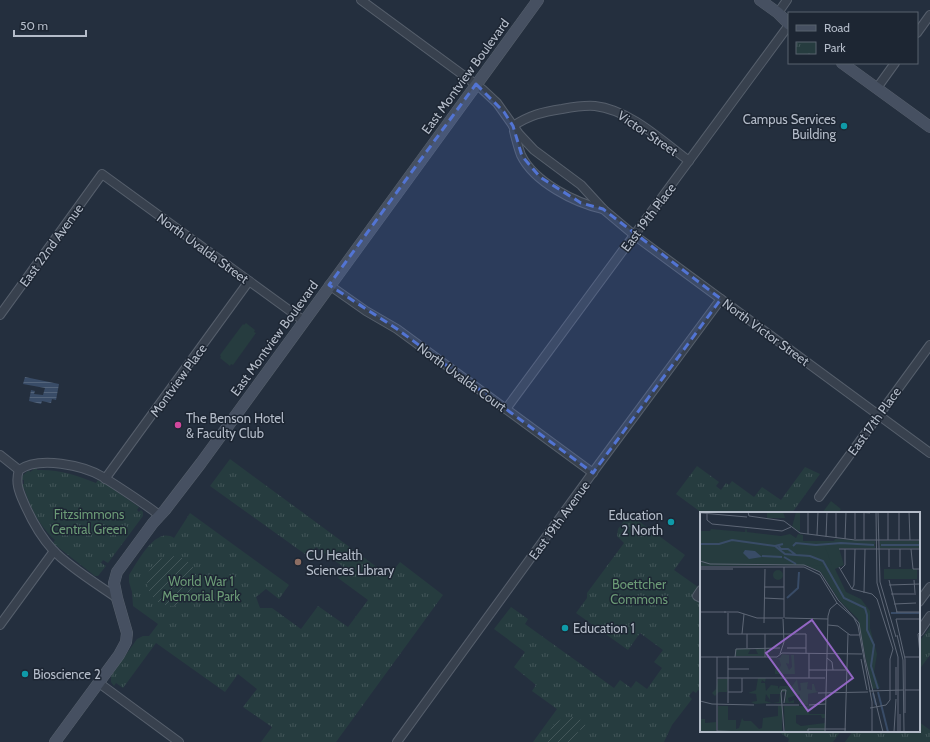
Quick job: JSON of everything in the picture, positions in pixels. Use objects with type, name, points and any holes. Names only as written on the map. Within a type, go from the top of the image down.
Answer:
[{"type":"street","name":"North Victor Street","points":[[361,0],[476,84],[497,103],[513,126],[534,150],[581,185],[603,209],[634,235],[930,453]]},
{"type":"street","name":"East Montview Boulevard","points":[[55,742],[119,655],[127,640],[126,628],[116,598],[114,583],[117,572],[200,463],[538,0]]},
{"type":"street","points":[[760,0],[778,12],[788,23]]},
{"type":"street","points":[[778,12],[787,0]]},
{"type":"street","points":[[918,33],[930,15]]},
{"type":"street","name":"East 19th Place","points":[[506,409],[788,25]]},
{"type":"street","points":[[843,64],[930,127]]},
{"type":"street","points":[[877,88],[894,64]]},
{"type":"street","name":"Victor Street","points":[[513,126],[528,117],[540,113],[578,107],[602,107],[626,116],[689,162]]},
{"type":"street","name":"North Victor Street","points":[[513,126],[522,156],[533,171],[571,198],[581,203],[603,209]]},
{"type":"street","name":"North Uvalda Street","points":[[102,174],[304,321]]},
{"type":"street","name":"East 22nd Avenue","points":[[0,315],[102,174]]},
{"type":"street","name":"Montview Place","points":[[105,479],[249,281]]},
{"type":"street","name":"North Uvalda Court","points":[[329,285],[366,311],[397,329],[593,473]]},
{"type":"street","name":"East 19th Avenue","points":[[397,742],[721,299]]},
{"type":"street","name":"East 17th Place","points":[[819,497],[930,345]]},
{"type":"street","points":[[0,455],[19,470]]},
{"type":"street","points":[[19,470],[29,465],[59,463],[94,473],[113,485],[125,490],[160,515]]},
{"type":"street","points":[[19,470],[17,482],[20,496],[34,522],[54,551],[116,598]]},
{"type":"street","points":[[0,625],[54,551]]},
{"type":"street","points":[[920,601],[930,587]]},
{"type":"street","points":[[920,631],[930,616]]},
{"type":"street","points":[[99,683],[179,742]]},
{"type":"highlighted area","points":[[476,84],[504,112],[513,126],[522,156],[540,177],[581,203],[603,209],[721,299],[593,473],[397,329],[329,285]]},
{"type":"green space","points":[[246,323],[255,330],[254,332],[256,333],[233,365],[231,364],[230,366],[220,358],[220,355],[243,324],[244,325]]},
{"type":"green space","name":"World War 1 Memorial Park","points":[[230,459],[389,576],[400,562],[443,595],[336,742],[261,742],[272,727],[243,707],[257,689],[238,674],[225,692],[156,643],[123,688],[116,683],[114,686],[111,682],[111,676],[137,639],[143,636],[149,636],[158,624],[133,606],[129,575],[142,554],[154,541],[160,537],[167,536],[174,538],[190,513],[289,585],[279,599],[266,589],[256,597],[260,608],[272,608],[301,629],[318,606],[348,627],[368,600],[338,578],[345,568],[316,547],[309,557],[210,486]]},
{"type":"green space","points":[[697,466],[719,482],[716,486],[721,490],[726,483],[729,485],[732,481],[754,497],[762,487],[781,500],[805,467],[820,474],[793,512],[701,512],[676,494]]},
{"type":"green space","name":"Fitzsimmons Central Green","points":[[37,467],[37,470],[52,470],[67,473],[96,483],[98,480],[139,507],[137,510],[139,512],[141,510],[143,512],[143,516],[108,563],[103,560],[101,563],[106,566],[98,576],[95,576],[54,544],[53,543],[55,540],[36,516],[24,488],[22,489],[21,484],[24,484],[24,480],[21,480],[23,475],[29,470],[30,472],[33,468]]},
{"type":"green space","points":[[831,501],[841,509],[839,512],[823,512]]},
{"type":"green space","name":"Boettcher Commons","points":[[629,514],[685,555],[674,570],[698,587],[700,584],[700,691],[698,690],[696,693],[693,691],[689,696],[692,699],[672,725],[664,742],[533,742],[557,709],[532,691],[536,685],[514,667],[525,652],[494,629],[511,607],[528,619],[525,624],[614,688],[620,680],[631,688],[636,681],[647,689],[662,668],[654,662],[663,650],[640,633],[628,650],[576,613],[587,598],[587,593],[624,543],[617,536],[618,529]]},
{"type":"green space","points":[[167,556],[177,556],[190,563],[197,576],[197,586],[190,599],[177,606],[167,606],[158,602],[151,595],[147,586],[147,576],[151,567],[158,560]]},
{"type":"green space","points":[[930,627],[930,655],[920,669],[920,641]]},
{"type":"green space","points":[[572,717],[581,720],[589,729],[578,730],[577,742],[548,742],[548,737],[554,724],[562,719]]},
{"type":"green space","points":[[920,723],[930,730],[930,742],[845,742],[852,732],[920,732]]},
{"type":"green space","points":[[779,732],[840,732],[833,742],[788,742],[789,739]]},
{"type":"water","points":[[25,377],[59,384],[56,400],[52,399],[51,403],[42,401],[41,404],[29,401],[31,390],[35,391],[34,394],[43,395],[45,388],[23,384]]},
{"type":"place","name":"Campus Services Building","points":[[844,126]]},
{"type":"place","name":"The Benson Hotel & Faculty Club","points":[[178,425]]},
{"type":"place","name":"Education 2 North","points":[[671,522]]},
{"type":"place","name":"CU Health Sciences Library","points":[[298,562]]},
{"type":"place","name":"Education 1","points":[[565,628]]},
{"type":"place","name":"Bioscience 2","points":[[25,674]]}]
